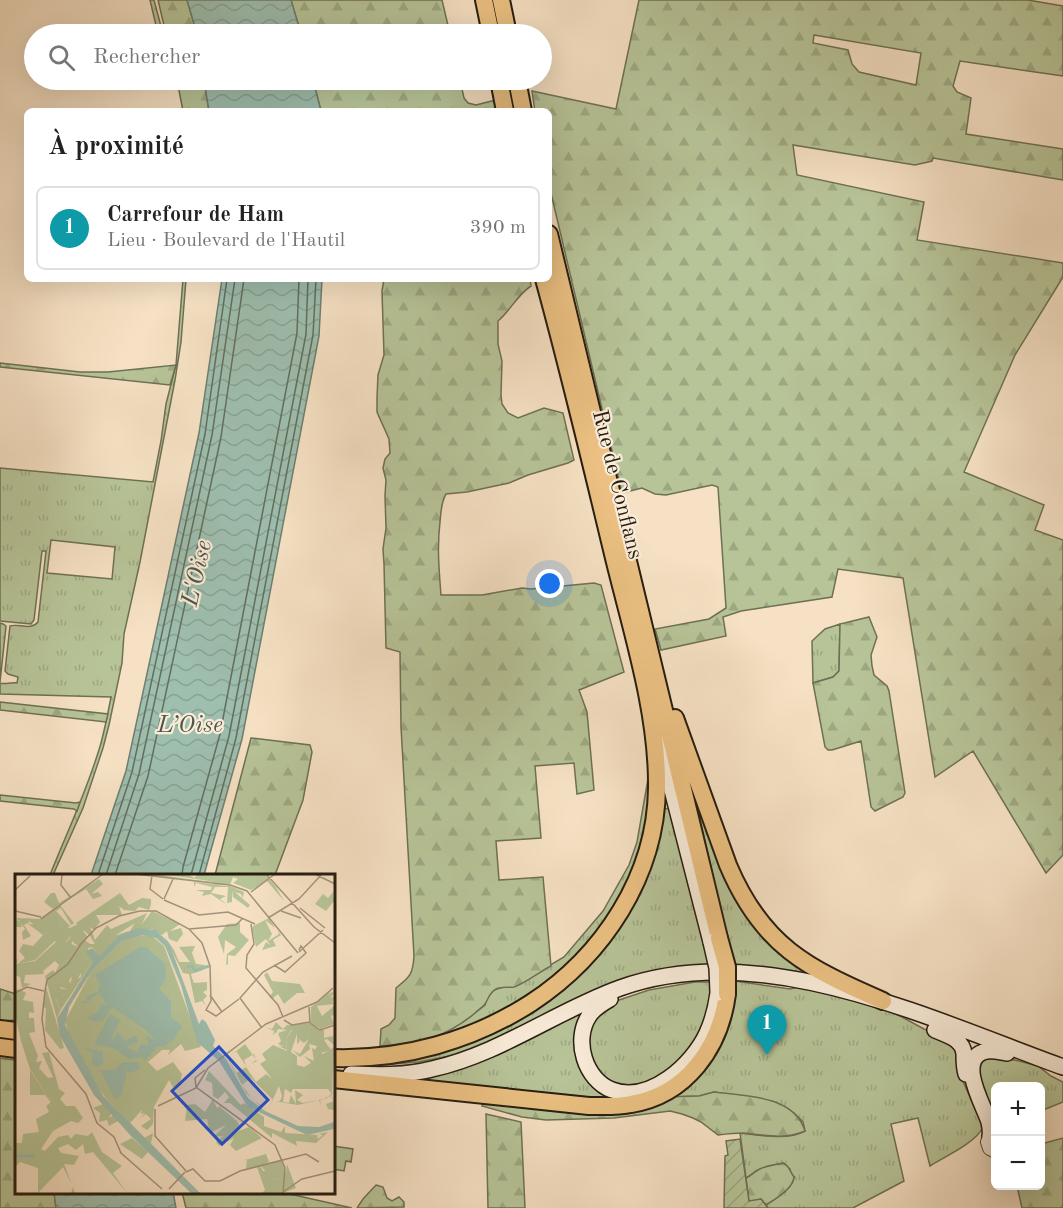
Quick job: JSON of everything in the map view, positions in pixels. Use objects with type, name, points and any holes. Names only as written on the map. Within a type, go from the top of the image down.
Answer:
[{"type":"main road","points":[[484,0],[489,24]]},
{"type":"main road","points":[[501,0],[506,24]]},
{"type":"main road","points":[[501,90],[504,108]]},
{"type":"main road","points":[[519,90],[522,108]]},
{"type":"main road","name":"Rue de Conflans","points":[[552,246],[650,653]]},
{"type":"main road","name":"Rue de Conflans","points":[[334,1058],[397,1054],[434,1046],[469,1035],[502,1020],[539,998],[567,977],[614,923],[638,876],[650,841],[656,807],[657,770],[649,699],[567,363],[545,282]]},
{"type":"main road","points":[[650,653],[715,940]]},
{"type":"main road","points":[[650,653],[735,882],[749,908],[766,929],[795,956],[829,977],[891,1004],[1063,1067]]},
{"type":"main road","points":[[334,1079],[607,1107],[650,1099],[680,1083],[693,1071],[717,1036],[723,1020],[726,967],[715,940],[649,699]]},
{"type":"main road","points":[[334,1074],[396,1074],[433,1069],[501,1045],[610,992],[645,981],[688,973],[723,971],[783,977],[827,986],[891,1004],[910,1018],[958,1041],[963,1049],[965,1071],[980,1100]]},
{"type":"main road","points":[[645,981],[620,992],[597,1008],[589,1017],[584,1028],[582,1047],[586,1064],[600,1082],[616,1091],[636,1092],[650,1088],[682,1067],[699,1048],[723,994]]},
{"type":"main road","points":[[991,1127],[972,1076],[974,1060],[982,1052],[989,1051],[1027,1055]]},
{"type":"main road","points":[[334,1065],[400,1067],[462,1059]]},
{"type":"street","points":[[991,1132],[988,1141],[991,1149]]},
{"type":"green space","points":[[150,0],[154,0],[160,24],[156,24]]},
{"type":"green space","points":[[158,0],[187,0],[194,24],[164,24]]},
{"type":"green space","points":[[291,0],[442,0],[448,24],[298,24]]},
{"type":"green space","points":[[639,0],[1028,0],[1063,6],[1063,76],[960,61],[953,86],[957,92],[971,98],[966,134],[1063,149],[1063,180],[933,158],[932,161],[915,165],[793,145],[797,175],[924,202],[917,240],[1063,263],[1063,277],[1015,355],[964,472],[1044,505],[1035,530],[1063,540],[1063,855],[1046,873],[973,751],[935,777],[903,578],[838,569],[832,597],[741,611],[723,617],[726,636],[661,650],[655,629],[709,619],[726,608],[718,487],[712,485],[666,495],[655,494],[642,488],[622,493],[552,198],[552,108],[535,108],[532,91],[616,109]],"holes":[[[814,35],[921,53],[916,85],[859,72],[852,64],[848,50],[813,43]]]},
{"type":"green space","points":[[179,90],[206,90],[209,108],[182,108]]},
{"type":"green space","points":[[316,90],[462,90],[468,103],[476,105],[496,100],[497,108],[320,108]]},
{"type":"green space","points":[[183,282],[186,282],[181,342],[175,380],[124,634],[122,663],[109,725],[83,808],[53,874],[50,874],[96,760],[111,697],[0,694],[0,683],[17,683],[18,677],[5,671],[10,626],[32,626],[38,622],[46,551],[42,551],[34,620],[31,624],[0,621],[0,468],[153,482],[166,404],[176,365]],"holes":[[[51,540],[115,547],[112,579],[47,573]]]},
{"type":"green space","points":[[384,282],[530,282],[531,286],[498,321],[498,344],[502,361],[502,404],[508,413],[518,418],[544,408],[563,413],[574,460],[509,483],[446,494],[443,500],[439,540],[441,595],[482,595],[522,588],[594,583],[601,585],[624,672],[579,690],[587,712],[594,790],[577,794],[574,763],[535,766],[541,838],[496,841],[499,880],[543,877],[551,966],[514,987],[496,989],[484,1005],[453,1029],[419,1041],[380,1046],[381,1029],[395,1018],[396,988],[410,975],[414,956],[401,727],[400,652],[386,648],[383,549],[386,528],[386,480],[383,468],[385,459],[390,453],[389,439],[377,412],[378,375],[384,355]]},
{"type":"green space","points":[[0,363],[80,372],[108,372],[176,365],[170,385],[0,367]]},
{"type":"green space","points":[[869,617],[877,637],[871,655],[872,666],[874,675],[887,686],[889,691],[905,793],[903,797],[875,811],[871,807],[861,741],[832,750],[825,747],[813,683],[833,677],[839,671],[840,624]]},
{"type":"green space","points":[[0,623],[6,626],[0,682]]},
{"type":"green space","points":[[840,624],[839,671],[833,677],[813,683],[812,641],[825,629]]},
{"type":"green space","points":[[0,702],[108,714],[106,722],[0,710]]},
{"type":"green space","points":[[251,738],[310,745],[312,752],[303,800],[275,874],[215,874]]},
{"type":"green space","points":[[648,779],[649,806],[635,864],[619,900],[598,933],[571,961],[532,995],[467,1029],[431,1039],[466,1020],[485,1005],[488,996],[494,990],[515,986],[564,957],[603,911],[629,865],[637,842]]},
{"type":"green space","points":[[691,781],[726,876],[821,977],[734,966]]},
{"type":"green space","points":[[0,795],[80,802],[77,811],[0,801]]},
{"type":"green space","points":[[669,808],[711,965],[693,967],[460,1054],[418,1062],[362,1064],[436,1051],[592,959],[662,810]]},
{"type":"green space","points":[[735,981],[790,989],[799,987],[824,992],[884,1009],[947,1038],[955,1046],[962,1079],[983,1127],[974,1139],[930,1166],[918,1118],[891,1124],[904,1181],[853,1208],[768,1208],[766,1205],[787,1190],[794,1177],[783,1163],[761,1169],[746,1178],[740,1133],[790,1136],[805,1131],[803,1122],[794,1113],[772,1101],[714,1092],[699,1096],[673,1097]]},
{"type":"green space","points":[[695,982],[713,982],[710,1010],[696,1043],[662,1077],[630,1087],[605,1080],[588,1057],[589,1026],[607,1004],[649,990]]},
{"type":"green space","points":[[0,989],[15,994],[15,1020],[0,1021]]},
{"type":"green space","points":[[580,1013],[584,1016],[578,1052],[619,1096],[609,1102],[397,1078]]},
{"type":"green space","points":[[1003,1057],[1038,1066],[1063,1082],[1063,1102],[1045,1109],[1045,1082],[991,1082],[991,1109],[977,1077],[978,1065],[985,1058]]},
{"type":"green space","points":[[0,1058],[15,1060],[15,1193],[54,1193],[56,1208],[0,1208]]},
{"type":"green space","points":[[714,1092],[754,1097],[780,1104],[799,1119],[805,1131],[782,1136],[743,1133],[718,1135],[693,1118],[670,1111],[614,1118],[546,1120],[522,1117],[482,1106],[483,1102],[699,1096]]},
{"type":"green space","points":[[486,1114],[521,1122],[525,1208],[488,1208]]},
{"type":"green space","points":[[1063,1138],[1063,1208],[1022,1208],[1018,1190],[1045,1190],[1045,1143]]},
{"type":"green space","points":[[740,1139],[749,1201],[761,1199],[768,1208],[724,1208],[725,1156],[728,1155],[726,1141]]},
{"type":"green space","points":[[334,1146],[353,1149],[351,1162],[346,1161],[344,1171],[334,1169]]},
{"type":"green space","points":[[783,1163],[789,1167],[794,1177],[787,1190],[766,1205],[761,1199],[749,1202],[746,1178],[764,1167]]},
{"type":"green space","points":[[376,1185],[383,1187],[387,1198],[392,1201],[399,1197],[404,1202],[404,1207],[357,1208]]},
{"type":"green space","points":[[182,1193],[285,1193],[352,1208],[186,1208]]},
{"type":"water","points":[[187,0],[291,0],[298,24],[194,24]]},
{"type":"water","points":[[206,90],[316,90],[320,108],[209,108]]},
{"type":"water","name":"L’Oise","points":[[222,282],[322,282],[319,336],[242,739],[204,874],[91,874],[126,771],[199,433]]},
{"type":"water","points":[[54,1193],[173,1193],[176,1208],[56,1208]]},
{"type":"place","name":"Carrefour de Ham","points":[[767,1055]]},
{"type":"water label","name":"L'Oise","points":[[196,573]]}]
